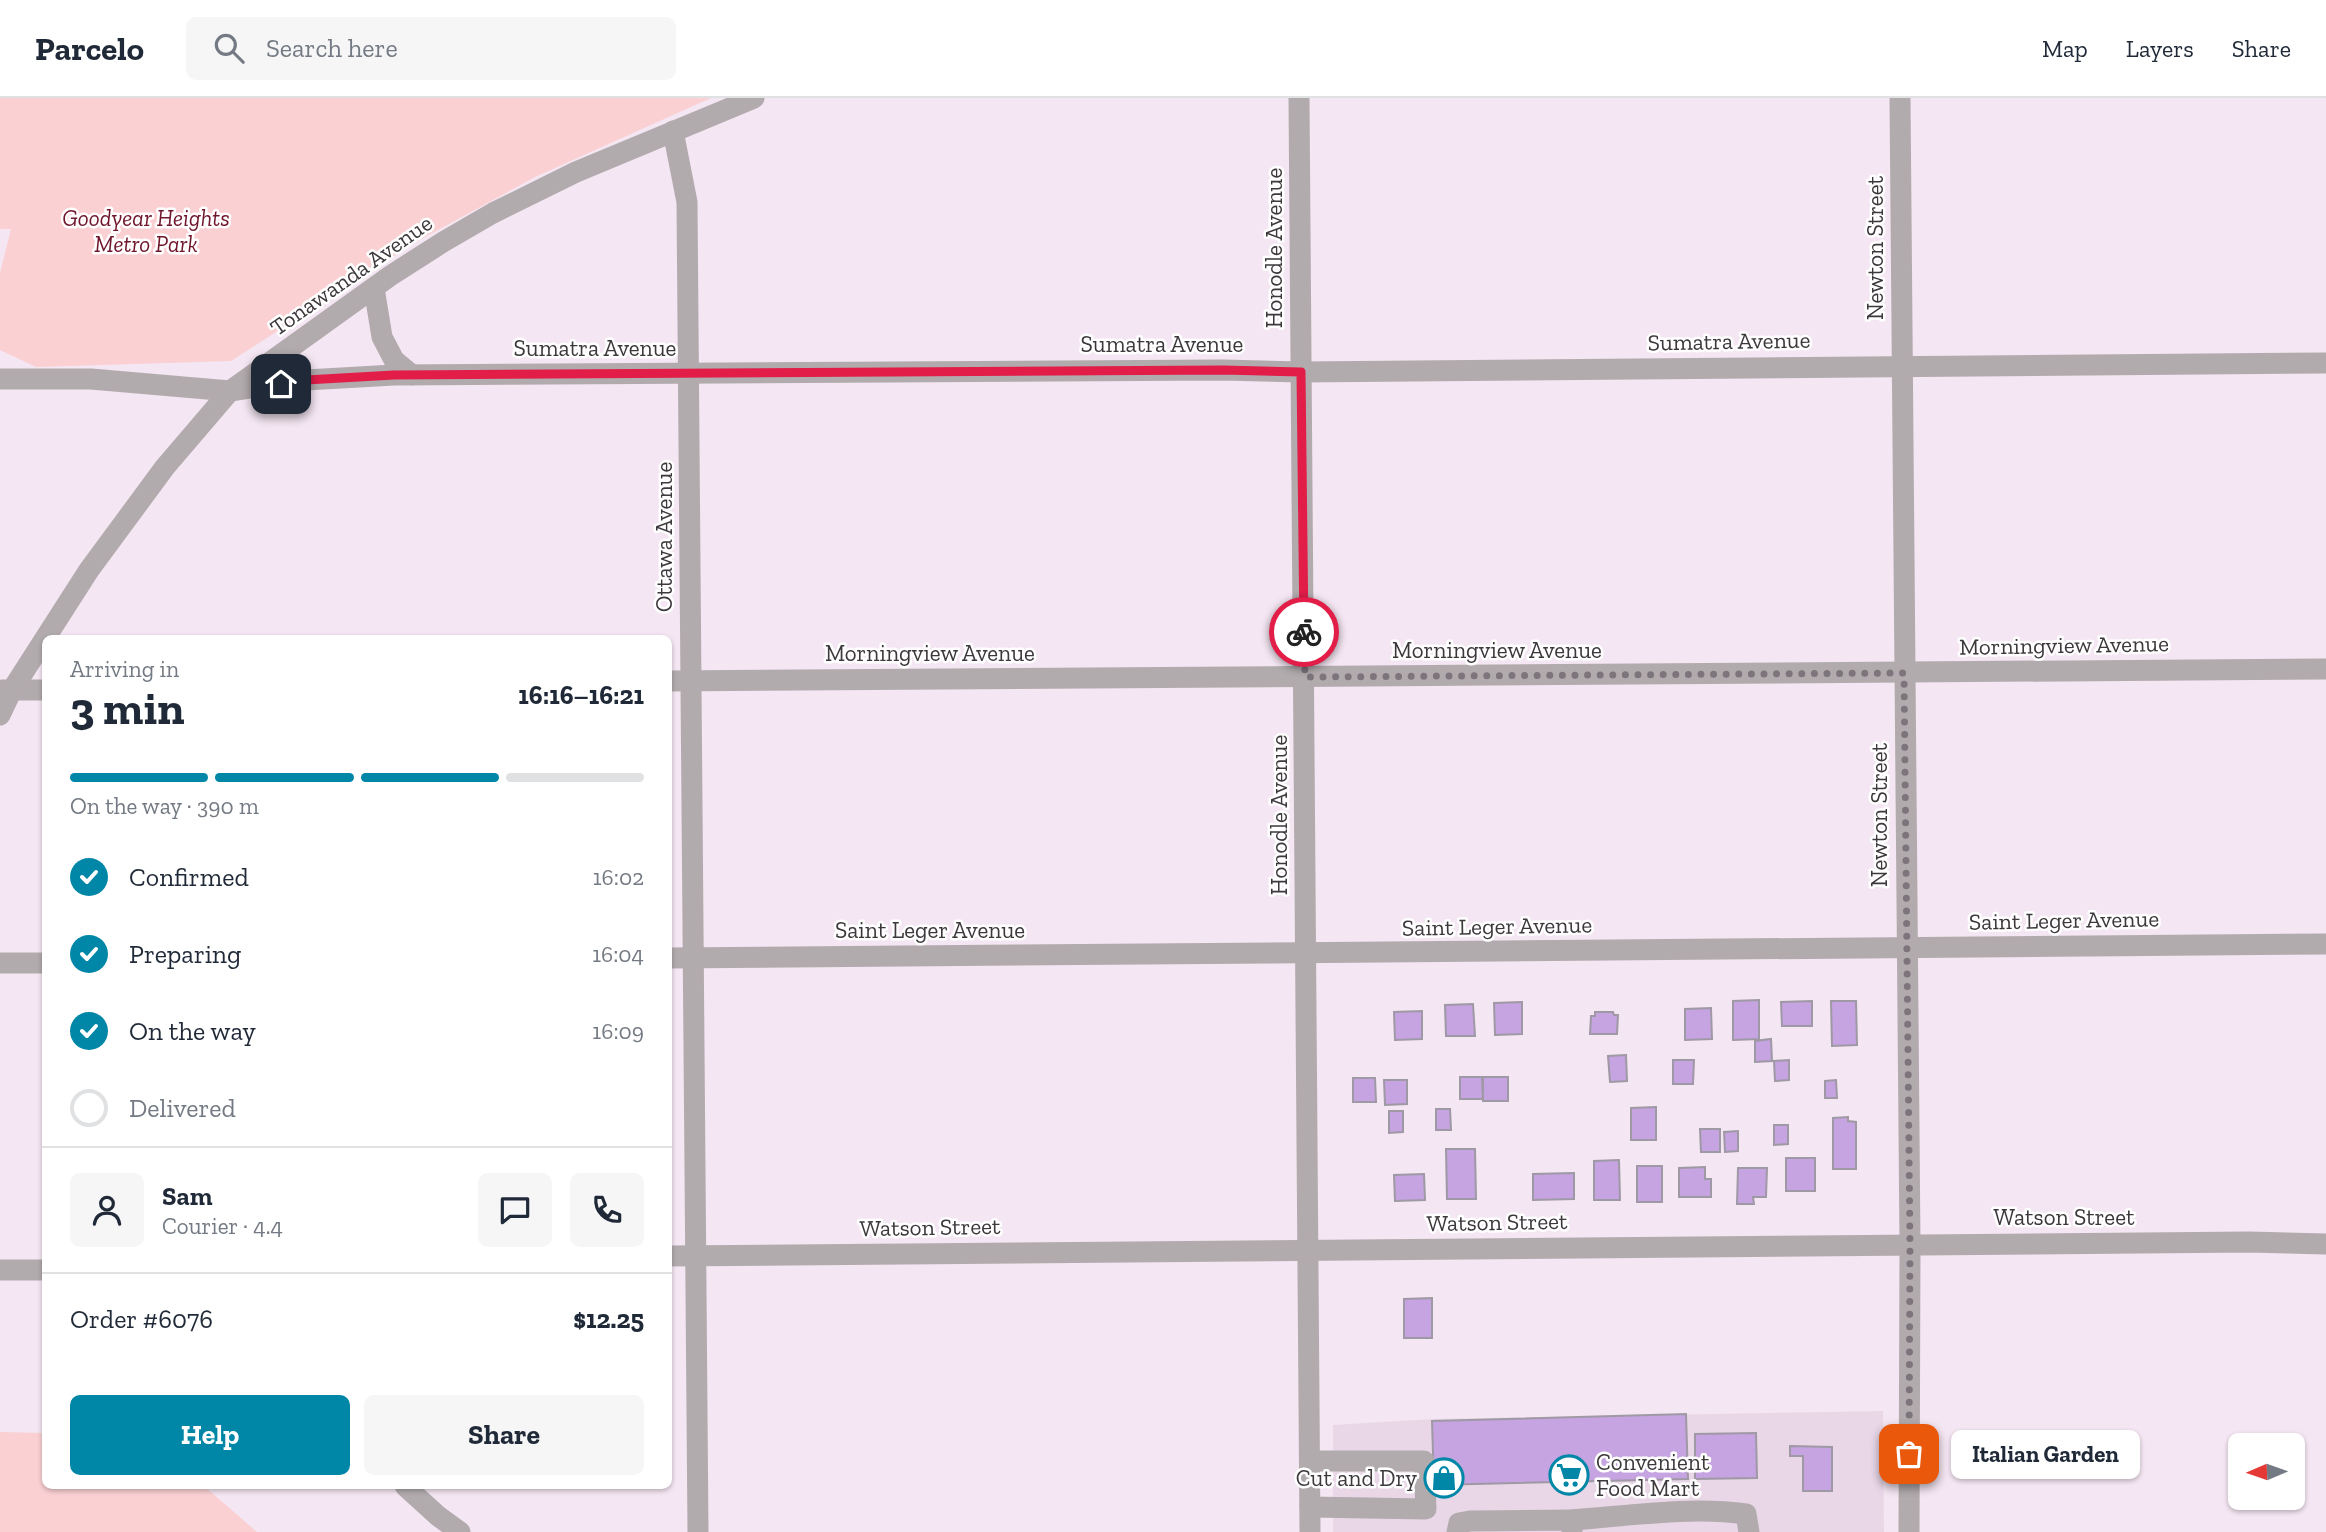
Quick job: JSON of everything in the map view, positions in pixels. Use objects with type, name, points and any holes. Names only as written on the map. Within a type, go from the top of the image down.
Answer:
[{"type":"street","name":"Tonawanda Avenue","points":[[44,635],[165,467],[230,391],[374,288],[443,242],[493,213],[576,172],[754,98]]},
{"type":"street","name":"Honodle Avenue","points":[[1299,98],[1310,1532]]},
{"type":"street","name":"Newton Street","points":[[1900,98],[1910,1245],[1909,1532]]},
{"type":"street","name":"Ottawa Avenue","points":[[673,131],[687,202],[698,1532]]},
{"type":"street","points":[[374,288],[382,337],[394,360],[412,375]]},
{"type":"street","name":"Sumatra Avenue","points":[[0,379],[91,379],[230,391],[306,380],[412,375],[1209,370],[1301,372],[2326,363]]},
{"type":"street","name":"Tonawanda Avenue","points":[[0,715],[6,690],[42,638]]},
{"type":"street","name":"Morningview Avenue","points":[[672,681],[2326,669]]},
{"type":"street","points":[[6,690],[42,690]]},
{"type":"street","name":"Saint Leger Avenue","points":[[672,958],[2326,944]]},
{"type":"street","points":[[0,963],[42,963]]},
{"type":"street","name":"Watson Street","points":[[672,1256],[2249,1242],[2326,1244]]},
{"type":"street","points":[[0,1270],[42,1270]]},
{"type":"street","points":[[1310,1461],[1424,1461],[1426,1509],[1310,1507]]},
{"type":"street","points":[[408,1489],[460,1532]]},
{"type":"street","points":[[1457,1532],[1459,1523],[1470,1521],[1572,1526],[1733,1512],[1746,1514],[1749,1532]]},
{"type":"shaded area","points":[[1883,1411],[1884,1532],[1333,1532],[1333,1425],[1433,1419]]},
{"type":"green space","name":"Goodyear Heights Metro Park","points":[[0,98],[711,98],[535,177],[414,243],[231,361],[36,367],[0,350],[0,273],[11,229],[0,229]]},
{"type":"green space","points":[[0,1432],[42,1433],[42,1489],[207,1489],[257,1532],[0,1532]]},
{"type":"building","points":[[1759,1000],[1759,1039],[1733,1040],[1733,1001]]},
{"type":"building","points":[[1812,1001],[1812,1026],[1782,1026],[1781,1002]]},
{"type":"building","points":[[1831,1001],[1856,1001],[1857,1045],[1832,1046]]},
{"type":"building","points":[[1522,1002],[1522,1034],[1495,1035],[1494,1003]]},
{"type":"building","points":[[1473,1004],[1475,1036],[1446,1036],[1445,1005]]},
{"type":"building","points":[[1711,1008],[1712,1039],[1685,1040],[1685,1009]]},
{"type":"building","points":[[1422,1011],[1422,1039],[1395,1040],[1394,1012]]},
{"type":"building","points":[[1595,1012],[1613,1012],[1618,1015],[1617,1034],[1590,1034],[1591,1016],[1595,1016]]},
{"type":"building","points":[[1771,1039],[1772,1061],[1755,1062],[1755,1041]]},
{"type":"building","points":[[1626,1055],[1627,1081],[1610,1082],[1608,1056]]},
{"type":"building","points":[[1673,1060],[1694,1060],[1693,1084],[1673,1084]]},
{"type":"building","points":[[1789,1060],[1789,1080],[1775,1081],[1774,1061]]},
{"type":"building","points":[[1460,1077],[1482,1077],[1483,1099],[1460,1099]]},
{"type":"building","points":[[1483,1077],[1508,1077],[1508,1101],[1483,1101]]},
{"type":"building","points":[[1353,1078],[1375,1078],[1376,1102],[1353,1102]]},
{"type":"building","points":[[1384,1080],[1407,1080],[1407,1104],[1385,1105]]},
{"type":"building","points":[[1836,1080],[1837,1098],[1825,1098],[1825,1081]]},
{"type":"building","points":[[1656,1107],[1656,1140],[1631,1140],[1631,1108]]},
{"type":"building","points":[[1436,1109],[1450,1109],[1451,1130],[1436,1130]]},
{"type":"building","points":[[1389,1111],[1403,1111],[1403,1132],[1389,1133]]},
{"type":"building","points":[[1848,1117],[1848,1121],[1856,1122],[1856,1169],[1833,1169],[1833,1118]]},
{"type":"building","points":[[1774,1125],[1788,1125],[1788,1144],[1774,1145]]},
{"type":"building","points":[[1700,1129],[1720,1129],[1720,1152],[1701,1152]]},
{"type":"building","points":[[1738,1131],[1738,1151],[1725,1152],[1724,1132]]},
{"type":"building","points":[[1446,1149],[1475,1149],[1476,1199],[1447,1199]]},
{"type":"building","points":[[1786,1158],[1815,1158],[1815,1191],[1786,1191]]},
{"type":"building","points":[[1619,1160],[1620,1200],[1594,1200],[1594,1161]]},
{"type":"building","points":[[1637,1166],[1662,1166],[1662,1202],[1637,1202]]},
{"type":"building","points":[[1705,1167],[1705,1179],[1711,1179],[1711,1197],[1679,1197],[1679,1168]]},
{"type":"building","points":[[1738,1168],[1767,1168],[1766,1197],[1753,1197],[1754,1204],[1737,1204]]},
{"type":"building","points":[[1574,1173],[1574,1199],[1533,1200],[1533,1174]]},
{"type":"building","points":[[1424,1174],[1425,1200],[1395,1201],[1394,1175]]},
{"type":"building","points":[[1432,1298],[1432,1338],[1404,1338],[1404,1299]]},
{"type":"building","points":[[1686,1414],[1688,1479],[1434,1485],[1432,1421]]},
{"type":"building","points":[[1756,1433],[1757,1478],[1695,1479],[1695,1434]]},
{"type":"building","points":[[1790,1446],[1832,1447],[1832,1491],[1803,1491],[1803,1456],[1790,1456]]},
{"type":"way so far","points":[[1304,632],[1305,677],[1904,673],[1910,1245],[1909,1454]]},
{"type":"place","name":"Italian Garden","points":[[1909,1454]]},
{"type":"place","name":"Convenient Food Mart","points":[[1569,1475]]},
{"type":"place","name":"Cut and Dry","points":[[1444,1478]]},
{"type":"route","points":[[281,384],[394,375],[1223,370],[1301,372],[1304,632]]}]
